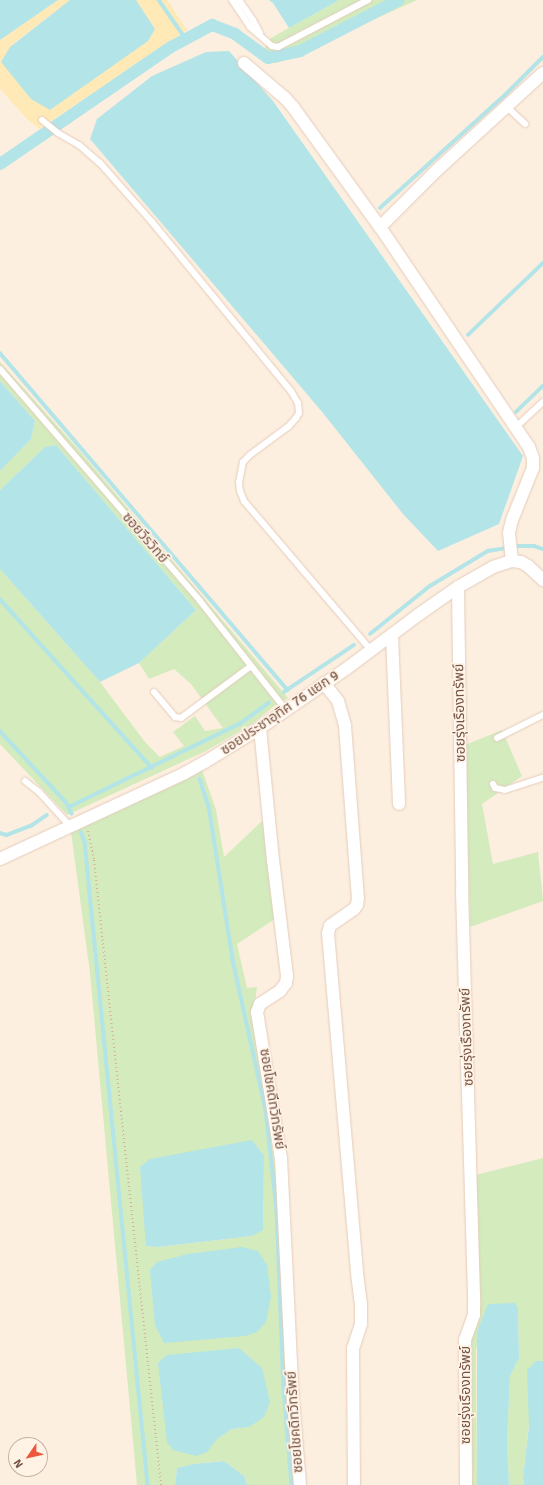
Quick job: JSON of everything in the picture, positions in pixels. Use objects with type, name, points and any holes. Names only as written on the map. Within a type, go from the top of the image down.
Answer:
[{"type":"street","points":[[244,63],[285,98],[380,227],[516,427],[533,458],[533,468],[512,520],[509,533],[512,561],[521,562],[528,566],[543,580]]},
{"type":"street","points":[[380,227],[436,171],[543,73]]},
{"type":"street","name":"ซอยประชาอุทิศ 76 แยก 9","points":[[0,859],[185,773],[260,728],[392,636],[458,587],[493,567],[512,561]]},
{"type":"street","name":"ซอยรุ่งเรืองทรัพย์","points":[[458,587],[462,891],[474,1305],[474,1315],[465,1340],[466,1485]]},
{"type":"street","points":[[392,636],[398,804]]},
{"type":"street","points":[[324,683],[338,701],[345,726],[358,898],[357,905],[354,909],[330,926],[328,933],[361,1304],[361,1324],[353,1348],[354,1485]]},
{"type":"street","name":"ซอยโชคดีทวีทรัพย์","points":[[260,728],[272,860],[287,976],[286,983],[280,991],[260,1004],[257,1012],[281,1158],[293,1400],[300,1485]]},
{"type":"lane","points":[[232,0],[250,27],[272,46],[278,47],[285,45],[368,0]]},
{"type":"lane","points":[[239,0],[253,20],[262,37]]},
{"type":"lane","points":[[507,107],[524,124]]},
{"type":"lane","points":[[42,120],[58,133],[79,145],[100,163],[152,222],[298,403],[299,413],[289,426],[250,455],[244,462],[239,482],[240,492],[244,500],[371,650]]},
{"type":"lane","name":"ซอยวีรวิทย์","points":[[0,369],[200,601],[286,710]]},
{"type":"lane","points":[[516,427],[543,402]]},
{"type":"lane","points":[[154,692],[176,717],[181,718],[252,666]]},
{"type":"lane","points":[[497,738],[543,715]]},
{"type":"lane","points":[[493,784],[495,788],[505,790],[543,778]]},
{"type":"lane","points":[[25,781],[39,792],[70,826]]},
{"type":"path","points":[[84,819],[91,841],[94,860],[161,1485]]},
{"type":"green space","points":[[339,0],[417,0],[277,63],[258,59],[271,38]]},
{"type":"green space","points":[[0,362],[78,449],[288,698],[274,706],[255,722],[206,751],[67,815],[0,744],[0,569],[100,682],[145,742],[160,757],[184,746],[173,732],[195,716],[205,731],[223,728],[191,684],[174,669],[149,679],[139,663],[196,610],[56,445],[45,447],[0,490],[0,471],[31,439],[35,421],[0,381]]},
{"type":"green space","points":[[502,730],[522,776],[482,804],[493,864],[538,852],[543,901],[470,927],[465,745]]},
{"type":"green space","points":[[201,767],[216,810],[224,857],[263,820],[275,919],[237,944],[247,988],[257,987],[255,1002],[256,1031],[280,1202],[298,1485],[247,1485],[244,1476],[224,1461],[194,1464],[177,1468],[175,1485],[137,1485],[90,973],[71,832]],"holes":[[[264,1156],[263,1229],[252,1236],[158,1247],[146,1246]],[[239,1348],[249,1427],[232,1429],[217,1439],[208,1352]]]},
{"type":"green space","points":[[543,1158],[543,1361],[536,1361],[523,1478],[524,1485],[509,1485],[507,1441],[510,1376],[519,1358],[518,1308],[476,1349],[477,1485],[467,1485],[468,1337],[479,1304],[476,1175]]},
{"type":"sand","points":[[58,0],[70,0],[10,46],[155,29],[136,0],[167,0],[187,30],[39,129],[26,118],[0,89],[0,40]]},
{"type":"water","points":[[0,0],[58,0],[0,40]]},
{"type":"water","points":[[70,0],[136,0],[155,29],[148,41],[50,110],[31,99],[1,62],[10,47]]},
{"type":"water","points":[[269,0],[339,0],[289,28],[273,3]]},
{"type":"water","points":[[229,51],[273,101],[523,456],[499,524],[438,551],[403,514],[323,413],[90,139],[97,119],[152,76],[206,52]]},
{"type":"water","points":[[0,381],[35,421],[31,439],[0,471]]},
{"type":"water","points":[[56,445],[196,610],[139,663],[100,682],[0,569],[0,490],[45,447]]},
{"type":"water","points":[[252,1140],[264,1156],[263,1230],[252,1236],[158,1247],[146,1246],[140,1167],[150,1159]]},
{"type":"water","points":[[242,1247],[258,1251],[267,1265],[271,1297],[266,1322],[257,1332],[245,1336],[164,1343],[155,1325],[150,1270],[157,1262],[188,1254]]},
{"type":"water","points":[[515,1303],[518,1308],[519,1358],[510,1376],[507,1441],[509,1485],[477,1485],[477,1332],[488,1304]]},
{"type":"water","points":[[239,1348],[262,1368],[270,1402],[264,1417],[249,1427],[232,1429],[217,1439],[207,1452],[196,1456],[173,1450],[167,1442],[158,1363],[167,1355]]},
{"type":"water","points":[[536,1361],[543,1361],[543,1485],[524,1485],[523,1478],[529,1426],[527,1370]]},
{"type":"water","points":[[224,1461],[244,1476],[247,1485],[175,1485],[177,1468],[194,1464]]},
{"type":"waterway","points":[[159,0],[186,39]]},
{"type":"waterway","points":[[0,164],[171,47],[212,25],[235,34],[268,58],[300,51],[399,0]]},
{"type":"waterway","points":[[380,208],[505,95],[543,57]]},
{"type":"waterway","points":[[468,335],[543,263]]},
{"type":"waterway","points":[[0,353],[288,690]]},
{"type":"waterway","points":[[516,412],[543,386]]},
{"type":"waterway","points":[[370,634],[430,586],[488,551],[519,546],[534,546],[543,549]]},
{"type":"waterway","points":[[0,599],[152,768]]},
{"type":"waterway","points":[[284,692],[354,645]]},
{"type":"waterway","points":[[69,807],[241,723],[269,703]]},
{"type":"waterway","points":[[0,731],[66,802],[72,814]]},
{"type":"waterway","points":[[200,779],[209,806],[233,960],[266,1110],[277,1209],[284,1388],[292,1485]]},
{"type":"waterway","points":[[0,833],[7,835],[31,826],[47,815]]},
{"type":"waterway","points":[[81,832],[85,842],[148,1485]]}]
